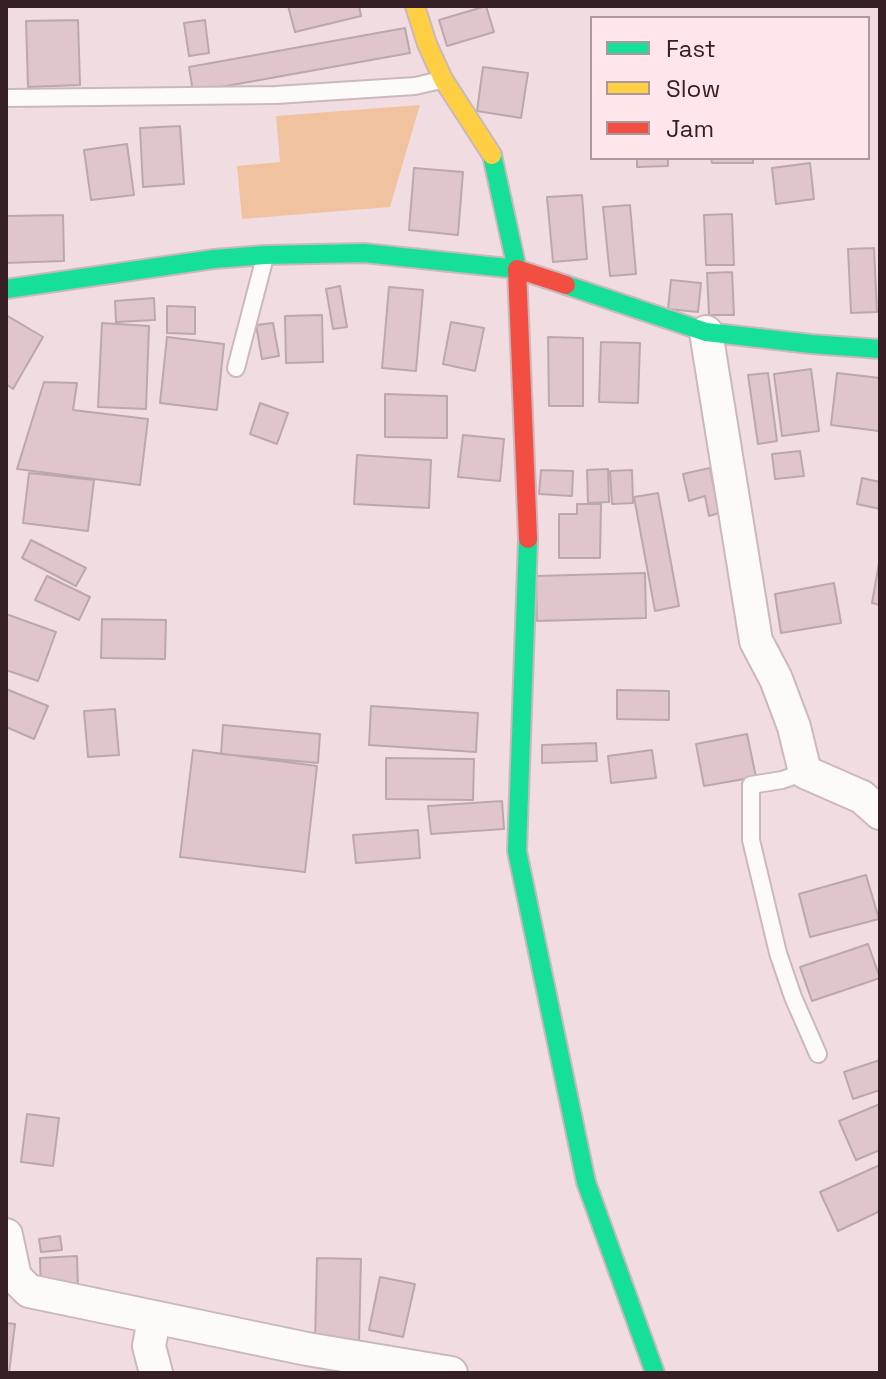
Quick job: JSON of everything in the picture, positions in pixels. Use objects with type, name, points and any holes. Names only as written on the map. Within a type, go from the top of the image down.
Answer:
[{"type":"street","points":[[415,6],[427,44],[443,79],[493,156],[517,269],[528,530],[517,851],[586,1182],[655,1373]]},
{"type":"street","points":[[6,289],[214,259],[364,253],[517,269],[706,332],[880,349]]},
{"type":"street","points":[[706,332],[756,641],[776,679],[794,727],[805,772],[862,797],[880,813]]},
{"type":"street","points":[[6,1235],[15,1277],[29,1291],[307,1349],[451,1373]]},
{"type":"street","points":[[154,1319],[149,1346],[156,1373]]},
{"type":"lane","points":[[6,98],[276,95],[415,86],[443,79]]},
{"type":"lane","points":[[236,368],[265,255]]},
{"type":"lane","points":[[805,772],[751,785],[751,840],[778,953],[818,1054]]},
{"type":"shaded area","points":[[420,105],[390,207],[242,219],[237,166],[280,162],[276,116]]},
{"type":"building","points":[[288,6],[359,6],[361,16],[295,32]]},
{"type":"building","points":[[486,6],[494,32],[447,46],[439,20]]},
{"type":"building","points":[[78,20],[80,85],[28,87],[26,21]]},
{"type":"building","points":[[205,20],[209,53],[189,56],[184,23]]},
{"type":"building","points":[[405,28],[410,53],[193,92],[189,67]]},
{"type":"building","points":[[483,67],[528,73],[521,118],[477,111]]},
{"type":"building","points":[[180,126],[184,184],[143,187],[140,128]]},
{"type":"building","points":[[127,144],[134,195],[91,200],[84,150]]},
{"type":"building","points":[[637,160],[668,160],[668,166],[637,167]]},
{"type":"building","points":[[711,160],[753,160],[753,163],[712,163]]},
{"type":"building","points":[[810,163],[814,199],[776,204],[772,168]]},
{"type":"building","points":[[414,168],[463,172],[458,235],[409,230]]},
{"type":"building","points":[[582,195],[587,259],[553,262],[547,197]]},
{"type":"building","points":[[630,205],[636,274],[610,276],[603,207]]},
{"type":"building","points":[[732,214],[734,265],[706,265],[704,215]]},
{"type":"building","points":[[63,215],[64,261],[6,263],[6,216]]},
{"type":"building","points":[[874,248],[877,312],[851,313],[848,249]]},
{"type":"building","points":[[732,272],[734,315],[709,315],[707,273]]},
{"type":"building","points":[[671,280],[701,283],[698,312],[668,309]]},
{"type":"building","points":[[340,286],[347,327],[333,329],[326,289]]},
{"type":"building","points":[[389,287],[423,290],[416,371],[382,368]]},
{"type":"building","points":[[154,298],[155,320],[116,322],[115,301]]},
{"type":"building","points":[[167,306],[195,307],[195,334],[167,333]]},
{"type":"building","points":[[6,315],[43,337],[13,389],[6,384]]},
{"type":"building","points":[[322,315],[323,362],[286,363],[285,316]]},
{"type":"building","points":[[451,322],[484,328],[475,371],[443,364]]},
{"type":"building","points":[[102,323],[149,326],[146,409],[98,407]]},
{"type":"building","points":[[273,323],[279,356],[262,359],[256,325]]},
{"type":"building","points":[[167,337],[224,344],[217,410],[160,403]]},
{"type":"building","points":[[548,337],[583,338],[583,406],[549,406]]},
{"type":"building","points":[[601,342],[640,343],[638,403],[599,402]]},
{"type":"building","points":[[811,369],[819,431],[782,436],[774,374]]},
{"type":"building","points":[[768,373],[777,441],[758,444],[748,375]]},
{"type":"building","points":[[837,373],[880,378],[879,431],[831,425]]},
{"type":"building","points":[[44,382],[77,383],[73,410],[148,419],[140,485],[17,469]]},
{"type":"building","points":[[385,394],[447,396],[447,438],[385,437]]},
{"type":"building","points":[[260,403],[288,413],[277,444],[250,434]]},
{"type":"building","points":[[463,435],[504,439],[500,481],[458,477]]},
{"type":"building","points":[[800,451],[804,476],[775,479],[772,454]]},
{"type":"building","points":[[357,455],[431,460],[429,508],[354,504]]},
{"type":"building","points":[[710,468],[719,513],[709,516],[705,496],[689,501],[683,474]]},
{"type":"building","points":[[608,469],[609,502],[588,503],[587,470]]},
{"type":"building","points":[[541,470],[573,471],[572,496],[539,494]]},
{"type":"building","points":[[632,470],[633,503],[612,504],[610,471]]},
{"type":"building","points":[[29,473],[94,480],[88,531],[23,523]]},
{"type":"building","points":[[862,478],[880,482],[880,509],[857,504]]},
{"type":"building","points":[[658,493],[679,606],[655,611],[634,497]]},
{"type":"building","points":[[577,504],[601,504],[600,558],[559,558],[559,514],[577,514]]},
{"type":"building","points":[[31,540],[86,568],[76,586],[22,558]]},
{"type":"building","points":[[880,564],[880,605],[872,603]]},
{"type":"building","points":[[645,573],[646,618],[537,621],[536,576]]},
{"type":"building","points":[[47,576],[90,597],[79,620],[35,600]]},
{"type":"building","points":[[834,583],[841,623],[781,633],[775,594]]},
{"type":"building","points":[[6,614],[56,632],[38,681],[6,670]]},
{"type":"building","points":[[102,619],[166,620],[165,659],[101,658]]},
{"type":"building","points":[[6,689],[48,706],[34,739],[6,727]]},
{"type":"building","points":[[617,690],[669,691],[669,720],[617,719]]},
{"type":"building","points":[[371,706],[478,713],[476,752],[369,745]]},
{"type":"building","points":[[115,709],[119,755],[88,757],[84,711]]},
{"type":"building","points":[[223,725],[320,734],[318,763],[221,754]]},
{"type":"building","points":[[747,734],[756,777],[704,786],[696,744]]},
{"type":"building","points":[[596,743],[597,761],[542,763],[542,745]]},
{"type":"building","points":[[193,750],[317,766],[305,872],[180,857]]},
{"type":"building","points":[[652,750],[656,778],[611,783],[608,756]]},
{"type":"building","points":[[386,758],[474,759],[473,800],[386,799]]},
{"type":"building","points":[[502,801],[504,829],[431,834],[428,806]]},
{"type":"building","points":[[418,830],[420,858],[356,863],[353,835]]},
{"type":"building","points":[[866,875],[879,919],[810,937],[799,894]]},
{"type":"building","points":[[868,944],[880,978],[812,1001],[800,967]]},
{"type":"building","points":[[880,1060],[880,1090],[853,1099],[844,1072]]},
{"type":"building","points":[[880,1104],[880,1150],[856,1160],[839,1121]]},
{"type":"building","points":[[27,1114],[59,1118],[53,1166],[21,1162]]},
{"type":"building","points":[[880,1165],[880,1211],[838,1231],[820,1192]]},
{"type":"building","points":[[60,1236],[62,1250],[41,1252],[39,1239]]},
{"type":"building","points":[[77,1256],[78,1289],[41,1291],[40,1258]]},
{"type":"building","points":[[317,1258],[361,1259],[359,1342],[315,1341]]},
{"type":"building","points":[[380,1277],[415,1284],[403,1337],[369,1330]]},
{"type":"building","points":[[6,1323],[15,1324],[9,1373],[6,1373]]},
{"type":"traffic: fast","points":[[6,289],[214,259],[265,255],[364,253],[517,269],[492,155]]},
{"type":"traffic: fast","points":[[566,285],[706,332],[880,349]]},
{"type":"traffic: fast","points":[[528,539],[517,851],[586,1182],[655,1373]]},
{"type":"traffic: slow","points":[[415,6],[427,44],[443,79],[492,155]]},
{"type":"traffic: jam","points":[[528,539],[517,269],[566,285]]}]
